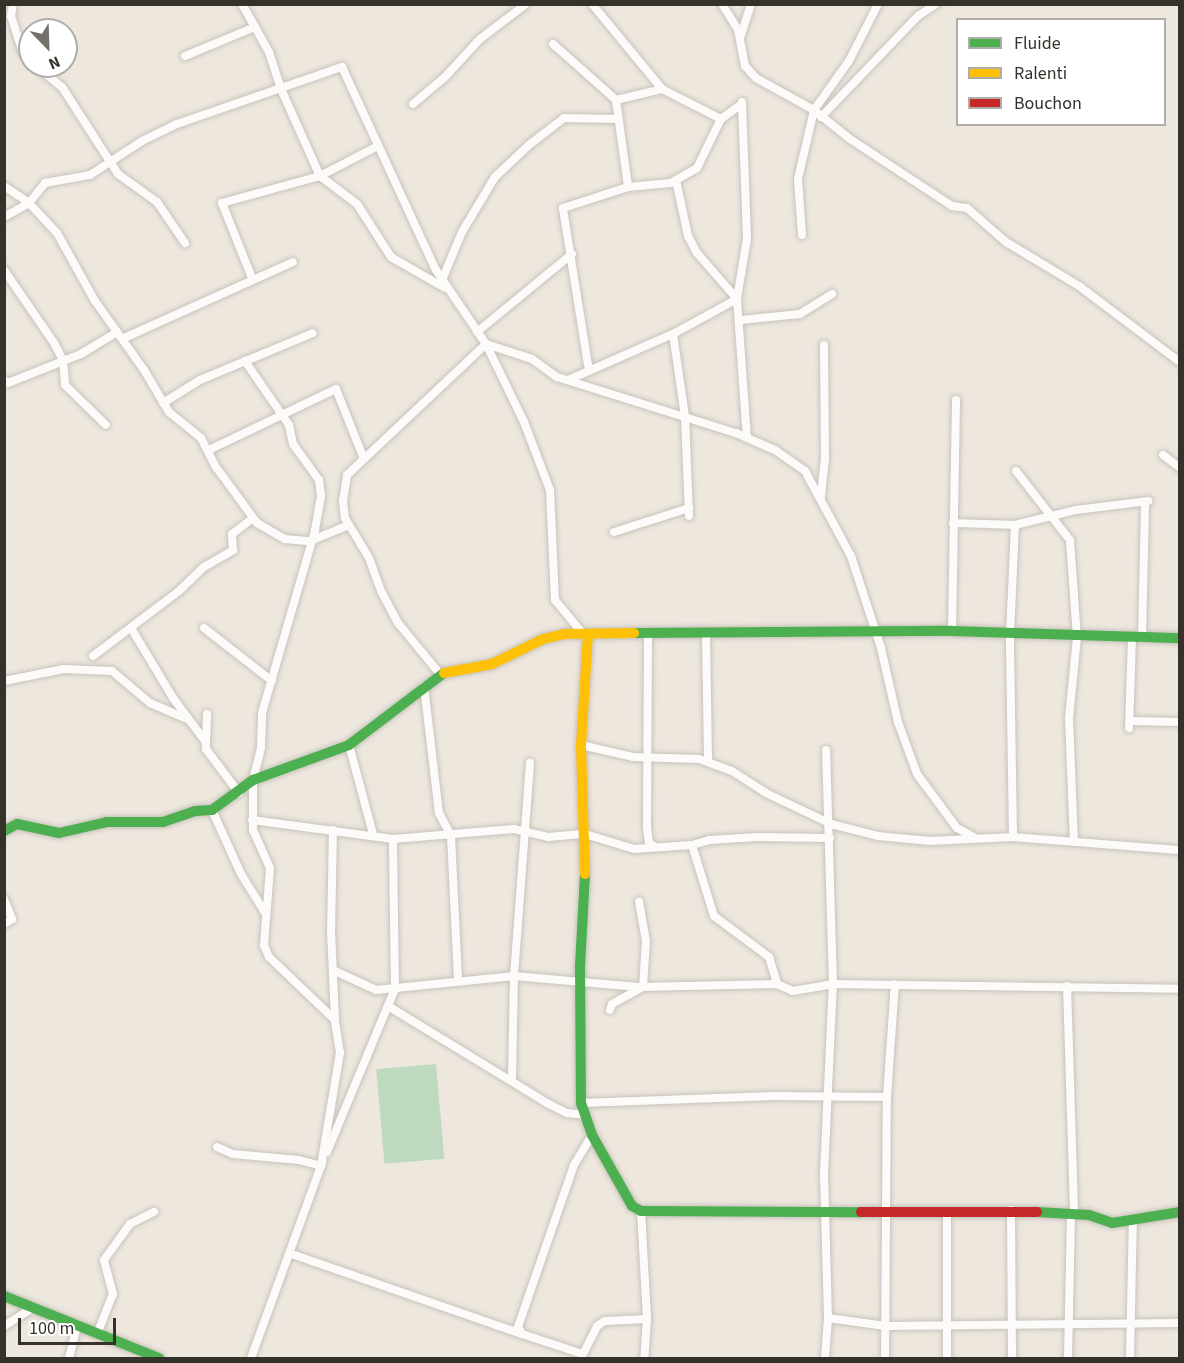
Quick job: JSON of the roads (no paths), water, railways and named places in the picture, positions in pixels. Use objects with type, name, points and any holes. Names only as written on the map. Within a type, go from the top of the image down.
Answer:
[{"type":"street","points":[[13,4],[11,16],[18,38]]},
{"type":"street","points":[[242,4],[269,52],[281,89],[320,176],[357,204],[391,257],[448,291]]},
{"type":"street","points":[[413,104],[445,77],[480,39],[526,4]]},
{"type":"street","points":[[592,4],[662,89],[721,119]]},
{"type":"street","points":[[722,4],[740,38]]},
{"type":"street","points":[[751,4],[740,38],[741,53],[751,73],[814,110],[952,206],[967,208],[1006,242],[1079,286],[1179,362]]},
{"type":"street","points":[[802,235],[798,179],[814,110],[849,61],[878,4]]},
{"type":"street","points":[[821,117],[918,16],[936,4]]},
{"type":"street","points":[[185,56],[255,27]]},
{"type":"street","points":[[553,44],[616,100],[628,188]]},
{"type":"street","points":[[4,217],[29,203],[45,183],[90,175],[177,124],[235,101],[281,89],[342,67],[376,147],[387,160],[398,193],[448,291],[486,344],[547,480],[555,600],[586,635],[581,745],[585,834],[580,1103],[592,1135],[628,1201],[641,1211],[825,1213],[1011,1210],[1072,1213],[1112,1223],[1179,1212]]},
{"type":"street","points":[[51,78],[62,87],[118,174],[157,202],[185,243]]},
{"type":"street","points":[[616,100],[662,89]]},
{"type":"street","points":[[589,370],[563,208],[628,188],[676,180],[697,168],[721,119],[742,102],[747,239],[737,298],[741,320],[747,438]]},
{"type":"street","points":[[442,280],[462,232],[495,177],[529,145],[564,118],[618,119]]},
{"type":"street","points":[[252,278],[222,203],[320,176],[376,147]]},
{"type":"street","points":[[676,180],[688,236],[697,253],[737,298]]},
{"type":"street","points":[[4,186],[29,203],[57,233],[163,403],[209,450],[216,467],[253,518],[285,539],[310,541],[349,525]]},
{"type":"street","points":[[477,332],[572,255]]},
{"type":"street","points":[[124,338],[252,278],[293,262]]},
{"type":"street","points":[[4,270],[63,360],[65,385],[106,425]]},
{"type":"street","points":[[741,320],[800,314],[832,294]]},
{"type":"street","points":[[568,380],[673,334],[737,298]]},
{"type":"street","points":[[4,380],[8,383],[63,360],[117,332]]},
{"type":"street","points":[[163,403],[200,380],[313,333]]},
{"type":"street","points":[[614,532],[689,512],[685,416],[673,334]]},
{"type":"street","points":[[486,344],[532,360],[568,380],[685,416],[747,438],[793,460],[821,496],[851,556],[875,632],[898,722],[917,774],[957,828],[974,837]]},
{"type":"street","points":[[440,674],[403,631],[381,591],[369,558],[349,525],[343,501],[346,476],[486,344]]},
{"type":"street","points":[[821,496],[825,460],[824,345]]},
{"type":"street","points":[[245,361],[283,416],[293,444],[320,480],[320,506],[262,714],[261,747],[253,780],[252,820],[270,868],[264,911],[264,945],[270,957],[335,1020]]},
{"type":"street","points":[[209,450],[336,389],[364,459]]},
{"type":"street","points":[[952,630],[952,524],[956,400]]},
{"type":"street","points":[[1163,455],[1179,468]]},
{"type":"street","points":[[1016,471],[1049,518],[1070,540],[1077,637],[1069,718],[1074,841]]},
{"type":"street","points":[[952,524],[1015,525],[1076,510],[1147,501],[1130,725],[1179,722]]},
{"type":"street","points":[[93,656],[204,567],[233,550],[232,534],[253,518]]},
{"type":"street","points":[[1013,837],[1010,635],[1015,525]]},
{"type":"street","points":[[130,628],[187,719],[205,741],[217,767],[239,793]]},
{"type":"street","points":[[204,628],[272,681]]},
{"type":"street","points":[[4,831],[17,824],[59,833],[107,822],[162,822],[195,811],[212,810],[239,793],[253,780],[349,745],[440,674],[492,663],[555,636],[648,632],[952,630],[1010,635],[1179,638]]},
{"type":"street","points":[[648,632],[649,758],[646,828],[649,843],[655,847]]},
{"type":"street","points":[[706,632],[708,762]]},
{"type":"street","points":[[4,681],[64,669],[112,671],[150,703],[187,719]]},
{"type":"street","points":[[424,686],[439,813],[451,836],[458,979]]},
{"type":"street","points":[[205,741],[207,714]]},
{"type":"street","points":[[349,745],[373,834]]},
{"type":"street","points":[[581,745],[649,758],[686,757],[708,762],[831,824],[906,839],[1013,837],[1179,850]]},
{"type":"street","points":[[825,1359],[828,1318],[825,1213],[833,984],[831,824],[826,750]]},
{"type":"street","points":[[512,1080],[514,976],[530,763]]},
{"type":"street","points":[[212,810],[241,874],[264,911]]},
{"type":"street","points":[[252,820],[373,834],[393,839],[524,830],[548,837],[585,834],[634,849],[758,837],[831,838]]},
{"type":"street","points":[[321,1166],[340,1053],[335,1020],[335,971],[331,932],[333,830]]},
{"type":"street","points":[[251,1359],[321,1166],[395,988],[393,839]]},
{"type":"street","points":[[692,845],[714,916],[769,957],[777,984]]},
{"type":"street","points":[[4,899],[12,919],[4,924]]},
{"type":"street","points":[[639,902],[646,941],[643,987]]},
{"type":"street","points":[[335,971],[367,988],[395,988],[458,979],[514,976],[643,987],[777,984],[794,991],[833,984],[1179,989]]},
{"type":"street","points":[[885,1359],[888,1212],[887,1097],[895,984]]},
{"type":"street","points":[[1066,986],[1072,1213],[1068,1359]]},
{"type":"street","points":[[610,1010],[612,1004],[643,987]]},
{"type":"street","points":[[388,1006],[567,1113],[585,1115]]},
{"type":"street","points":[[580,1103],[773,1096],[829,1099],[887,1097]]},
{"type":"street","points":[[522,1334],[518,1318],[574,1166],[592,1135]]},
{"type":"street","points":[[217,1147],[233,1154],[299,1160],[321,1166]]},
{"type":"street","points":[[1011,1210],[1012,1359]]},
{"type":"street","points":[[641,1211],[647,1319],[644,1359]]},
{"type":"street","points":[[97,1334],[113,1294],[104,1260],[130,1224],[154,1212]]},
{"type":"street","points":[[947,1359],[948,1212]]},
{"type":"street","points":[[1130,1359],[1133,1219]]},
{"type":"street","points":[[290,1253],[582,1356],[597,1326],[606,1321],[647,1319]]},
{"type":"street","points":[[4,1296],[152,1357]]},
{"type":"street","points":[[4,1326],[33,1308]]},
{"type":"street","points":[[828,1318],[885,1326],[1130,1321],[1179,1323]]},
{"type":"street","points":[[69,1359],[77,1326]]}]
